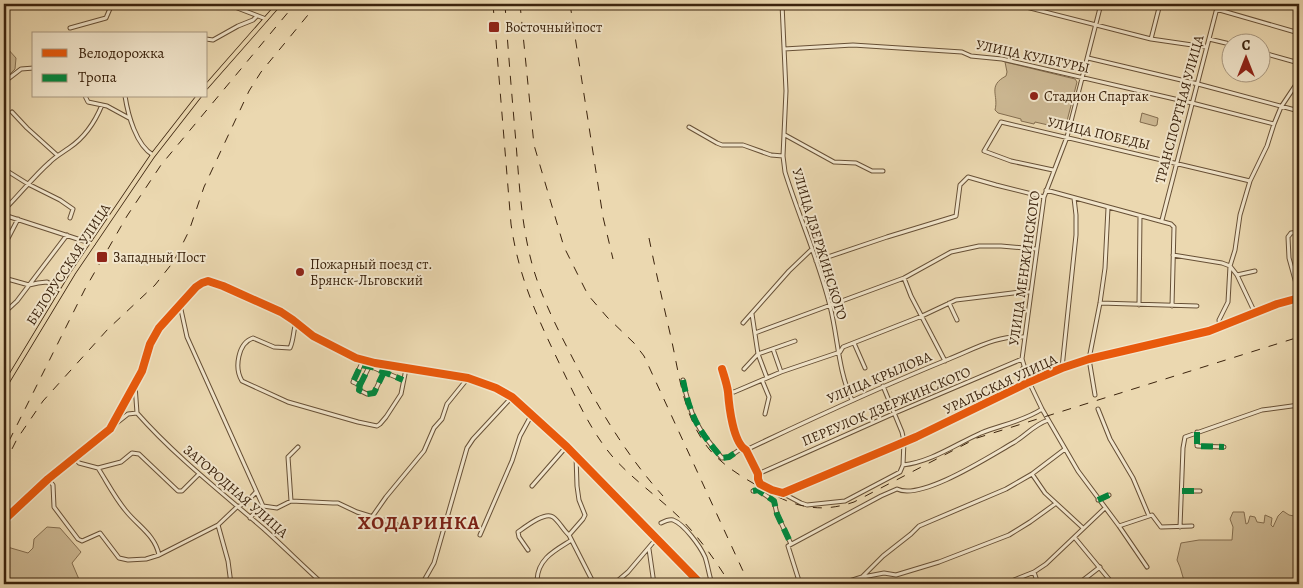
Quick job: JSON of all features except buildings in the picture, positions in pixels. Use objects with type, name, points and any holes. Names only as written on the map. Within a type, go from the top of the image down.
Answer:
[{"type":"main road","points":[[208,86],[279,4]]},
{"type":"main road","name":"БЕЛОРУССКАЯ УЛИЦА","points":[[4,387],[93,244],[153,155],[196,98]]},
{"type":"street","points":[[70,28],[106,18],[112,4]]},
{"type":"street","points":[[227,4],[266,19]]},
{"type":"street","name":"УЛИЦА ДЗЕРЖИНСКОГО","points":[[782,4],[786,91],[784,172],[830,306],[846,388],[852,400]]},
{"type":"street","points":[[1014,4],[1152,39],[1206,47]]},
{"type":"street","name":"УЛИЦА МЕНЖИНСКОГО","points":[[1101,4],[1067,137],[1044,197],[1022,359],[1029,382],[1042,409],[1078,471],[1147,567]]},
{"type":"street","points":[[1152,39],[1160,4]]},
{"type":"street","name":"ТРАНСПОРТНАЯ УЛИЦА","points":[[1162,220],[1218,4]]},
{"type":"street","points":[[1216,9],[1299,32]]},
{"type":"street","points":[[208,39],[213,40],[253,20],[257,16]]},
{"type":"street","points":[[1209,39],[1220,42]]},
{"type":"street","name":"УЛИЦА КУЛЬТУРЫ","points":[[784,49],[852,45],[962,52],[971,56],[1002,59],[1274,124]]},
{"type":"street","points":[[1270,55],[1299,63]]},
{"type":"street","points":[[1088,58],[1198,84],[1299,111]]},
{"type":"street","points":[[8,79],[21,69],[32,68]]},
{"type":"street","points":[[1220,327],[1219,320],[1228,302],[1230,266],[1235,250],[1240,215],[1250,181],[1281,107],[1299,80]]},
{"type":"street","points":[[86,98],[88,102],[102,105],[129,118]]},
{"type":"street","points":[[125,98],[129,118],[146,152],[153,155]]},
{"type":"street","points":[[93,244],[4,215],[6,208],[28,184],[58,155],[87,131],[97,118],[102,105]]},
{"type":"street","points":[[12,112],[58,155]]},
{"type":"street","name":"УЛИЦА ПОБЕДЫ","points":[[1053,170],[1011,161],[984,151],[1001,122],[1250,181]]},
{"type":"street","points":[[689,127],[722,145],[744,145],[771,155],[783,156]]},
{"type":"street","points":[[784,135],[834,162],[856,163],[876,172],[883,171]]},
{"type":"street","points":[[4,169],[28,184],[66,203],[73,209],[70,218]]},
{"type":"street","points":[[816,261],[956,216],[960,185],[968,177],[996,186],[1044,197]]},
{"type":"street","points":[[1046,190],[1171,224],[1174,227],[1172,306]]},
{"type":"street","points":[[1062,368],[1076,235],[1074,198]]},
{"type":"street","points":[[1095,395],[1089,359],[1105,268],[1108,208]]},
{"type":"street","points":[[1138,305],[1140,216]]},
{"type":"street","points":[[4,246],[18,219]]},
{"type":"street","points":[[1299,232],[1292,233],[1288,237],[1288,258],[1299,296]]},
{"type":"street","points":[[4,313],[5,309],[18,301],[67,235]]},
{"type":"street","points":[[755,333],[904,278],[951,252],[963,249],[1000,246],[1036,249]]},
{"type":"street","points":[[743,323],[789,271],[812,250]]},
{"type":"street","points":[[1173,255],[1230,266],[1237,275],[1255,313]]},
{"type":"street","points":[[1237,275],[1255,271]]},
{"type":"street","points":[[4,278],[29,285],[47,282],[62,291]]},
{"type":"street","points":[[904,278],[911,296],[945,361]]},
{"type":"street","points":[[110,429],[142,371],[150,344],[159,328],[196,287],[208,281],[281,312],[313,336],[352,357],[374,363],[468,378],[491,385],[512,397],[567,447],[701,584]]},
{"type":"street","points":[[728,391],[734,392],[781,372],[840,352],[843,347],[950,303],[965,299],[1031,292]]},
{"type":"street","name":"УРАЛЬСКАЯ УЛИЦА","points":[[783,493],[916,437],[1046,374],[1089,359],[1191,336],[1220,327],[1299,296]]},
{"type":"street","points":[[950,303],[957,320]]},
{"type":"street","points":[[1100,303],[1197,306]]},
{"type":"street","name":"ЗАГОРОДНАЯ УЛИЦА","points":[[180,306],[187,337],[263,506]]},
{"type":"street","points":[[752,313],[758,354],[767,378]]},
{"type":"street","points":[[296,322],[294,338],[290,348],[274,347],[253,338],[246,342],[237,364],[242,381],[288,402],[376,426],[386,417],[400,394],[406,368]]},
{"type":"street","name":"УЛИЦА КРЫЛОВА","points":[[682,380],[690,412],[705,438],[722,458],[883,386],[945,361],[1010,336],[1025,337]]},
{"type":"street","points":[[744,368],[758,354],[794,341]]},
{"type":"street","points":[[854,343],[865,368]]},
{"type":"street","points":[[773,349],[781,372]]},
{"type":"street","name":"ПЕРЕУЛОК ДЗЕРЖИНСКОГО","points":[[758,474],[1022,359]]},
{"type":"street","points":[[360,385],[353,382],[362,366],[404,380]]},
{"type":"street","points":[[369,367],[359,390],[367,394],[374,393],[384,372]]},
{"type":"street","points":[[1024,368],[1033,374],[1046,374]]},
{"type":"street","points":[[722,369],[728,391],[734,429],[758,474],[758,479],[765,487],[783,493],[807,505],[845,501],[900,472],[903,465],[904,441],[895,413],[883,386]]},
{"type":"street","points":[[372,517],[424,451],[434,428],[442,419],[447,404],[468,378]]},
{"type":"street","points":[[762,380],[769,397],[765,414]]},
{"type":"street","points":[[4,520],[48,479],[128,414],[137,413],[134,385]]},
{"type":"street","points":[[422,584],[434,564],[467,448],[512,397]]},
{"type":"street","points":[[1180,527],[1183,443],[1185,438],[1197,432],[1262,410],[1299,405]]},
{"type":"street","points":[[903,465],[926,460],[981,434],[1033,416],[1042,409]]},
{"type":"street","points":[[1098,409],[1110,440],[1133,478],[1148,516]]},
{"type":"street","name":"ЗАГОРОДНАЯ УЛИЦА","points":[[137,413],[153,431],[199,474],[285,548],[323,584]]},
{"type":"street","points":[[480,535],[512,461],[520,436],[532,414]]},
{"type":"street","points":[[800,584],[787,549],[791,544],[897,489],[903,492],[938,484],[1022,438],[1035,425],[1048,420]]},
{"type":"street","points":[[1197,432],[1197,446],[1224,447]]},
{"type":"street","points":[[291,501],[288,457],[298,447]]},
{"type":"street","points":[[532,486],[567,447]]},
{"type":"street","points":[[862,577],[883,556],[919,526],[982,500],[1032,474],[1065,449]]},
{"type":"street","points":[[75,458],[79,463],[98,468],[121,462],[136,452],[178,491],[184,490],[199,474]]},
{"type":"street","points":[[569,535],[583,520],[585,515],[579,500],[576,456]]},
{"type":"street","points":[[98,468],[115,498],[152,538],[159,555]]},
{"type":"street","points":[[1032,474],[1055,504],[1083,528]]},
{"type":"street","points":[[48,479],[54,485],[54,507],[79,541],[100,533],[119,558],[128,560],[146,559],[159,555],[218,525],[238,507],[246,503],[256,492]]},
{"type":"street","points":[[753,491],[758,490],[774,501],[777,514],[791,544]]},
{"type":"street","points":[[1182,491],[1200,491]]},
{"type":"street","points":[[1098,500],[1109,495]]},
{"type":"street","points":[[250,518],[263,506],[277,508],[291,501],[338,504],[396,524]]},
{"type":"street","points":[[840,584],[884,573],[896,575],[939,562],[1009,535],[1055,504]]},
{"type":"street","points":[[1004,584],[1034,572],[1075,538],[1105,508]]},
{"type":"street","points":[[528,550],[519,537],[518,532],[542,517],[548,515],[554,517],[569,535],[570,541],[594,584]]},
{"type":"street","points":[[1119,526],[1152,515],[1161,527],[1192,526]]},
{"type":"street","points":[[662,523],[673,520],[699,546],[708,567],[712,584]]},
{"type":"street","points":[[218,525],[228,561],[231,584]]},
{"type":"street","points":[[1075,538],[1113,584]]},
{"type":"street","points":[[614,584],[656,539]]},
{"type":"street","points":[[530,584],[537,580],[537,571],[540,563],[570,541]]},
{"type":"street","points":[[648,549],[654,584]]},
{"type":"street","points":[[1078,584],[1100,567]]},
{"type":"street","points":[[1034,572],[1038,584]]},
{"type":"shaded area","points":[[4,40],[7,48],[16,58],[15,69],[4,80]]},
{"type":"shaded area","name":"Стадион Спартак","points":[[1005,62],[1075,79],[1077,82],[1067,121],[1057,127],[1021,121],[1021,119],[998,113],[995,110],[995,87],[1006,76]]},
{"type":"shaded area","points":[[1142,113],[1158,118],[1157,125],[1140,122]]},
{"type":"shaded area","points":[[1299,465],[1299,584],[1185,584],[1177,560],[1181,543],[1199,540],[1232,540],[1233,527],[1230,519],[1233,512],[1244,512],[1246,524],[1250,516],[1255,517],[1257,522],[1264,523],[1265,515],[1272,518],[1271,525],[1273,527],[1278,516],[1283,511],[1294,516],[1295,466]]},
{"type":"shaded area","points":[[47,527],[60,528],[81,552],[72,563],[81,584],[4,584],[4,546],[28,553],[33,548],[34,539]]},
{"type":"railway","points":[[9,441],[85,289],[127,216],[161,165],[295,4]]},
{"type":"railway","points":[[4,465],[17,439],[43,401],[108,329],[155,285],[174,261],[189,231],[204,187],[249,91],[261,72],[317,4]]},
{"type":"railway","points":[[493,4],[511,224],[519,264],[531,300],[579,404],[604,446],[629,473],[674,512],[689,528],[708,551],[730,584]]},
{"type":"railway","points":[[505,4],[521,200],[524,228],[533,269],[552,318],[590,391],[624,446],[663,496]]},
{"type":"railway","points":[[520,4],[534,145],[564,247],[588,295],[644,356],[749,584]]},
{"type":"railway","points":[[570,4],[603,217],[613,259]]},
{"type":"railway","points":[[649,238],[684,398],[688,411],[701,437],[715,456],[744,478],[778,497],[809,507],[831,507],[854,502],[977,438],[1299,337]]},
{"type":"marked path","points":[[384,372],[374,393],[367,394],[359,390],[360,385],[353,382],[361,365],[372,367],[403,380]]},
{"type":"marked path","points":[[360,385],[369,367]]},
{"type":"marked path","points":[[683,380],[696,422],[722,458],[729,457],[742,448]]},
{"type":"marked path","points":[[1197,432],[1197,446],[1224,447]]},
{"type":"marked path","points":[[753,491],[758,490],[774,501],[777,514],[791,544]]},
{"type":"marked path","points":[[1182,491],[1200,491]]},
{"type":"marked path","points":[[1098,500],[1109,495]]},
{"type":"cycle path","points":[[4,520],[48,479],[110,429],[142,371],[150,344],[159,328],[196,287],[208,281],[281,312],[313,336],[356,358],[375,363],[468,378],[496,388],[512,397],[567,447],[701,584]]},
{"type":"cycle path","points":[[722,369],[728,389],[732,424],[738,440],[746,450],[758,474],[760,484],[783,493],[916,437],[1062,368],[1089,359],[1209,331],[1277,304],[1299,298]]},
{"type":"place","name":"Восточный пост","points":[[494,27]]},
{"type":"place","name":"Стадион Спартак","points":[[1034,96]]},
{"type":"place","name":"Западный Пост","points":[[102,257]]},
{"type":"place","name":"Пожарный поезд ст. Брянск-Льговский","points":[[300,272]]},
{"type":"district","name":"ХОДАРИНКА","points":[[419,522]]}]
